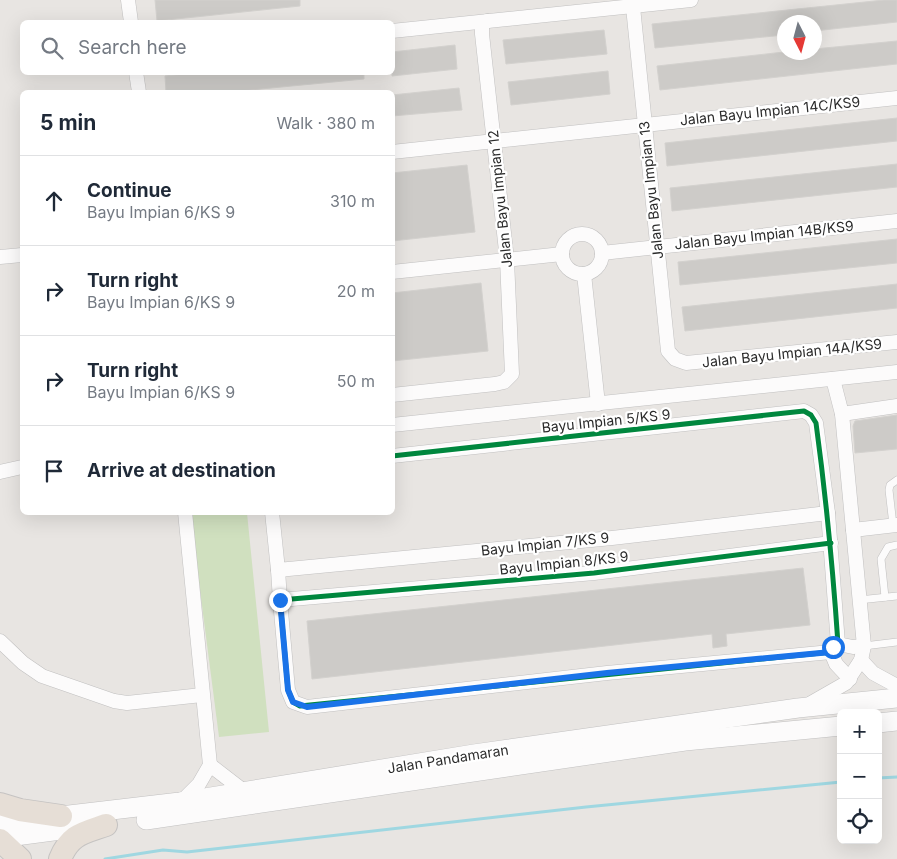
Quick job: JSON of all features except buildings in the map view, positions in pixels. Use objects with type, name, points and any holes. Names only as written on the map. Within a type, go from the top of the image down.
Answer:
[{"type":"highway","points":[[0,804],[20,810],[61,816]]},
{"type":"highway","points":[[60,859],[64,848],[73,837],[106,825]]},
{"type":"highway","points":[[0,839],[20,859]]},
{"type":"main road","name":"Jalan Pandamaran","points":[[0,822],[180,802],[474,754],[798,708],[897,698]]},
{"type":"main road","points":[[882,723],[897,721]]},
{"type":"main road","name":"Jalan Pandamaran","points":[[0,839],[193,814],[685,741],[837,726]]},
{"type":"street","points":[[128,0],[131,20]]},
{"type":"street","points":[[395,31],[691,0]]},
{"type":"street","name":"Jalan Bayu Impian 13","points":[[633,6],[668,351],[674,359],[686,363]]},
{"type":"street","name":"Jalan Bayu Impian 12","points":[[395,395],[495,384],[508,378],[513,368],[507,260],[482,34],[482,25],[487,21]]},
{"type":"street","points":[[136,75],[139,90]]},
{"type":"street","name":"Jalan Bayu Impian 14C/KS9","points":[[395,152],[897,98]]},
{"type":"street","name":"Jalan Bayu Impian 14B/KS9","points":[[602,252],[897,221]]},
{"type":"street","points":[[581,234],[596,239],[602,252],[598,265],[592,271],[584,274],[569,268],[562,254],[568,240],[581,234]]},
{"type":"street","points":[[395,272],[562,254]]},
{"type":"street","points":[[0,257],[20,255]]},
{"type":"street","points":[[584,274],[598,404]]},
{"type":"street","name":"Jalan Bayu Impian 14A/KS9","points":[[686,363],[897,342]]},
{"type":"street","points":[[395,425],[897,372]]},
{"type":"street","points":[[833,379],[842,414],[860,600],[863,653],[873,673],[897,686]]},
{"type":"street","points":[[842,414],[897,406]]},
{"type":"street","name":"Bayu Impian 5/KS 9","points":[[395,456],[796,411],[811,414],[816,423],[828,514]]},
{"type":"street","points":[[0,472],[20,467]]},
{"type":"street","points":[[828,514],[831,542],[836,664],[850,678]]},
{"type":"street","name":"Bayu Impian 7/KS 9","points":[[278,570],[602,539],[828,514]]},
{"type":"street","points":[[180,802],[200,784],[210,765],[185,515]]},
{"type":"street","points":[[272,515],[288,690],[293,702],[307,707],[834,648],[853,647],[863,653]]},
{"type":"street","points":[[853,530],[895,525]]},
{"type":"street","name":"Bayu Impian 8/KS 9","points":[[280,600],[594,573],[831,542]]},
{"type":"street","points":[[0,641],[22,663],[42,676],[114,702],[127,703],[202,696]]},
{"type":"street","points":[[798,708],[832,692],[850,678],[863,653]]},
{"type":"street","points":[[210,765],[245,792]]},
{"type":"lane","points":[[895,525],[890,485],[897,480]]},
{"type":"lane","points":[[885,597],[881,559],[888,547],[897,545]]},
{"type":"lane","points":[[860,600],[897,596]]},
{"type":"lane","points":[[863,653],[897,642]]},
{"type":"green space","points":[[190,515],[247,515],[269,732],[219,737]]},
{"type":"waterway","points":[[882,778],[897,777]]},
{"type":"waterway","points":[[105,859],[163,850],[187,852],[586,807],[837,782]]},
{"type":"cycle path","points":[[395,456],[804,411],[811,415],[816,423],[830,543]]},
{"type":"cycle path","points":[[830,543],[838,644],[831,652],[300,706],[293,702],[288,690],[280,600],[594,573],[830,543]]},
{"type":"route","points":[[280,600],[288,690],[293,702],[307,707],[607,673],[831,652],[833,647]]}]
